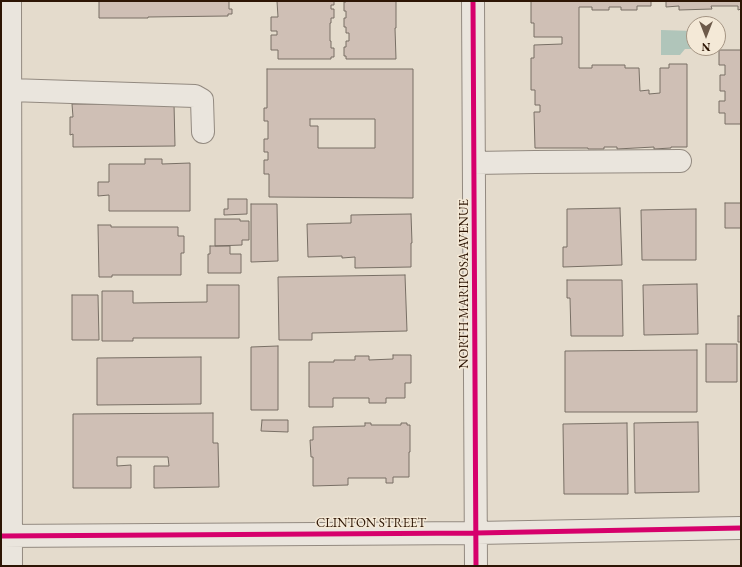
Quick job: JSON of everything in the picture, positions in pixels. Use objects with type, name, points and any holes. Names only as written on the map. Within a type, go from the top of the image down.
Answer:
[{"type":"street","points":[[10,1],[10,90],[6,210],[6,536],[11,566]]},
{"type":"street","name":"NORTH MARIPOSA AVENUE","points":[[473,1],[476,566]]},
{"type":"street","points":[[10,90],[195,96],[202,100],[202,132]]},
{"type":"street","points":[[474,163],[680,161]]},
{"type":"street","name":"CLINTON STREET","points":[[6,536],[476,533],[741,528]]},
{"type":"shaded area","points":[[661,30],[686,31],[686,49],[680,55],[661,55]]},
{"type":"building","points":[[99,1],[229,1],[229,9],[232,9],[232,14],[228,14],[228,16],[99,18]]},
{"type":"building","points":[[277,1],[334,1],[334,5],[331,5],[331,9],[334,9],[334,18],[331,18],[330,23],[330,41],[331,48],[334,48],[334,57],[331,57],[331,59],[278,59],[278,50],[271,50],[271,35],[277,35],[277,31],[271,31],[271,17],[278,17]]},
{"type":"building","points":[[396,1],[396,59],[346,59],[346,56],[344,56],[344,47],[346,47],[346,41],[349,41],[349,33],[346,33],[346,27],[344,27],[346,11],[344,11],[344,2]]},
{"type":"building","points":[[531,1],[651,1],[651,6],[637,6],[637,10],[621,10],[621,7],[609,7],[609,10],[592,10],[592,7],[579,7],[579,68],[592,68],[592,65],[625,65],[625,68],[639,68],[640,91],[649,90],[649,94],[660,93],[660,68],[669,68],[669,64],[687,64],[687,147],[654,149],[654,147],[617,149],[617,147],[604,147],[604,149],[535,148],[534,112],[540,112],[540,105],[535,105],[535,90],[531,90],[531,58],[534,58],[534,45],[562,44],[562,37],[534,37],[534,23],[531,23]]},
{"type":"building","points":[[666,1],[741,1],[741,9],[738,10],[738,6],[711,6],[712,9],[679,10],[679,6],[666,7]]},
{"type":"building","points":[[726,50],[741,50],[741,124],[725,124],[725,113],[719,113],[719,101],[725,101],[725,91],[720,91],[720,75],[725,75],[725,65],[719,65],[719,56],[726,56]]},
{"type":"building","points":[[267,69],[413,69],[413,198],[269,197],[269,174],[264,174],[264,160],[268,160],[268,152],[264,152],[264,139],[268,139],[268,121],[264,121],[264,108],[267,108]],"holes":[[[310,119],[375,119],[375,148],[318,148],[318,126],[310,126]]]},
{"type":"building","points":[[100,102],[174,104],[175,146],[73,147],[73,134],[70,135],[70,117],[73,117],[72,104],[100,104]]},
{"type":"building","points":[[145,159],[162,159],[162,164],[190,163],[190,211],[109,211],[109,195],[98,196],[98,182],[109,182],[109,164],[145,164]]},
{"type":"building","points":[[228,199],[247,199],[247,214],[224,215],[224,209],[228,209]]},
{"type":"building","points":[[725,203],[741,203],[741,228],[725,228]]},
{"type":"building","points":[[251,204],[277,204],[278,261],[251,262]]},
{"type":"building","points":[[620,208],[622,265],[563,267],[563,247],[567,247],[567,209]]},
{"type":"building","points":[[696,209],[696,260],[642,260],[641,210]]},
{"type":"building","points":[[411,214],[411,267],[355,268],[355,257],[308,257],[307,224],[351,223],[351,215]]},
{"type":"building","points":[[215,219],[240,219],[240,221],[249,221],[249,240],[242,240],[242,245],[215,246]]},
{"type":"building","points":[[98,225],[111,225],[111,227],[178,227],[178,236],[184,236],[184,253],[181,253],[181,275],[112,275],[112,277],[99,277]]},
{"type":"building","points":[[210,246],[230,246],[230,254],[241,254],[241,273],[208,273],[208,254],[210,254]]},
{"type":"building","points":[[405,275],[407,331],[312,333],[312,340],[279,340],[278,277]]},
{"type":"building","points":[[567,280],[622,280],[623,336],[571,336],[570,298],[567,298]]},
{"type":"building","points":[[697,284],[698,334],[644,335],[643,285]]},
{"type":"building","points":[[207,285],[239,285],[239,338],[133,338],[133,341],[102,341],[102,291],[133,291],[133,303],[207,302]]},
{"type":"building","points":[[72,295],[98,295],[99,340],[72,340]]},
{"type":"building","points":[[738,316],[741,316],[741,342],[738,342]]},
{"type":"building","points":[[706,344],[737,344],[737,382],[706,382]]},
{"type":"building","points":[[278,346],[278,410],[251,410],[251,347]]},
{"type":"building","points":[[697,350],[697,412],[565,412],[565,351]]},
{"type":"building","points":[[393,355],[411,355],[411,383],[405,383],[405,398],[386,398],[386,403],[369,403],[369,398],[333,398],[333,407],[309,407],[309,362],[355,360],[355,356],[369,356],[369,360],[393,359]]},
{"type":"building","points":[[201,357],[201,404],[97,405],[97,358]]},
{"type":"building","points":[[213,413],[213,443],[218,443],[219,487],[154,488],[154,466],[169,466],[168,457],[117,457],[117,466],[131,465],[131,488],[73,488],[73,414]]},
{"type":"building","points":[[262,420],[288,420],[288,432],[261,431]]},
{"type":"building","points":[[698,422],[699,492],[635,493],[634,423]]},
{"type":"building","points":[[365,423],[371,423],[371,425],[401,425],[401,423],[407,423],[407,425],[410,425],[409,477],[393,477],[393,483],[386,483],[386,478],[348,478],[348,485],[313,486],[313,457],[311,457],[310,440],[313,440],[313,427],[365,426]]},
{"type":"building","points":[[627,423],[628,494],[564,494],[563,424]]},
{"type":"cycle path","points":[[473,1],[476,566]]},
{"type":"cycle path","points":[[1,536],[476,533],[741,528]]}]
